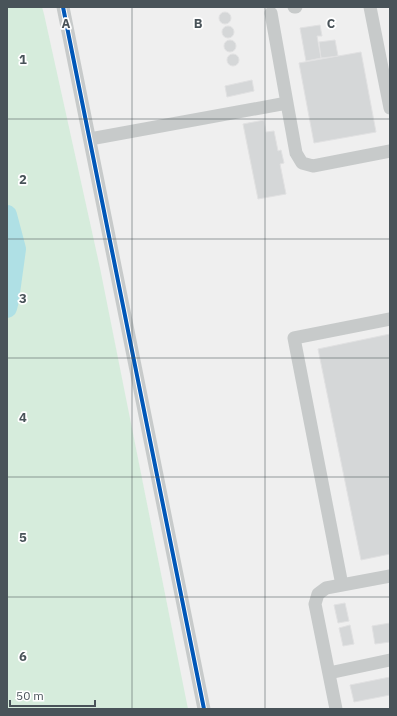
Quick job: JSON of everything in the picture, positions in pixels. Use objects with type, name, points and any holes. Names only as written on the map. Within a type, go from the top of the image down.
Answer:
[{"type":"street","points":[[63,7],[204,709]]},
{"type":"street","points":[[370,7],[390,108]]},
{"type":"street","points":[[271,13],[296,153],[302,163],[313,166],[390,151]]},
{"type":"street","points":[[90,139],[287,103]]},
{"type":"street","points":[[342,585],[294,338],[390,319]]},
{"type":"street","points":[[336,709],[315,604],[318,594],[326,588],[390,576]]},
{"type":"street","points":[[329,673],[390,660]]},
{"type":"green space","points":[[7,7],[42,7],[44,14],[100,268],[188,709],[7,709]]},
{"type":"building","points":[[223,12],[227,12],[231,18],[227,24],[223,24],[219,20],[219,16]]},
{"type":"building","points":[[320,25],[322,36],[317,36],[321,58],[306,61],[300,28]]},
{"type":"building","points":[[226,26],[230,26],[234,32],[230,38],[226,38],[222,34],[222,30]]},
{"type":"building","points":[[228,40],[232,40],[236,46],[232,52],[228,52],[224,48],[224,44]]},
{"type":"building","points":[[335,40],[338,56],[321,58],[319,42]]},
{"type":"building","points":[[361,52],[376,132],[314,143],[299,63]]},
{"type":"building","points":[[231,54],[235,54],[239,60],[235,66],[231,66],[227,62],[227,58]]},
{"type":"building","points":[[252,80],[254,91],[227,97],[225,86]]},
{"type":"building","points":[[264,120],[266,132],[274,131],[278,151],[281,150],[284,163],[280,164],[286,194],[258,199],[243,124]]},
{"type":"building","points":[[390,334],[390,554],[361,560],[318,349]]},
{"type":"building","points":[[345,603],[349,621],[338,623],[334,605]]},
{"type":"building","points":[[390,623],[390,642],[375,644],[372,626]]},
{"type":"building","points":[[350,625],[354,644],[343,646],[339,628]]},
{"type":"building","points":[[390,677],[390,695],[354,702],[350,685]]},
{"type":"waterway","points":[[7,215],[16,249],[7,308]]},
{"type":"cycle path","points":[[63,7],[204,709]]}]
